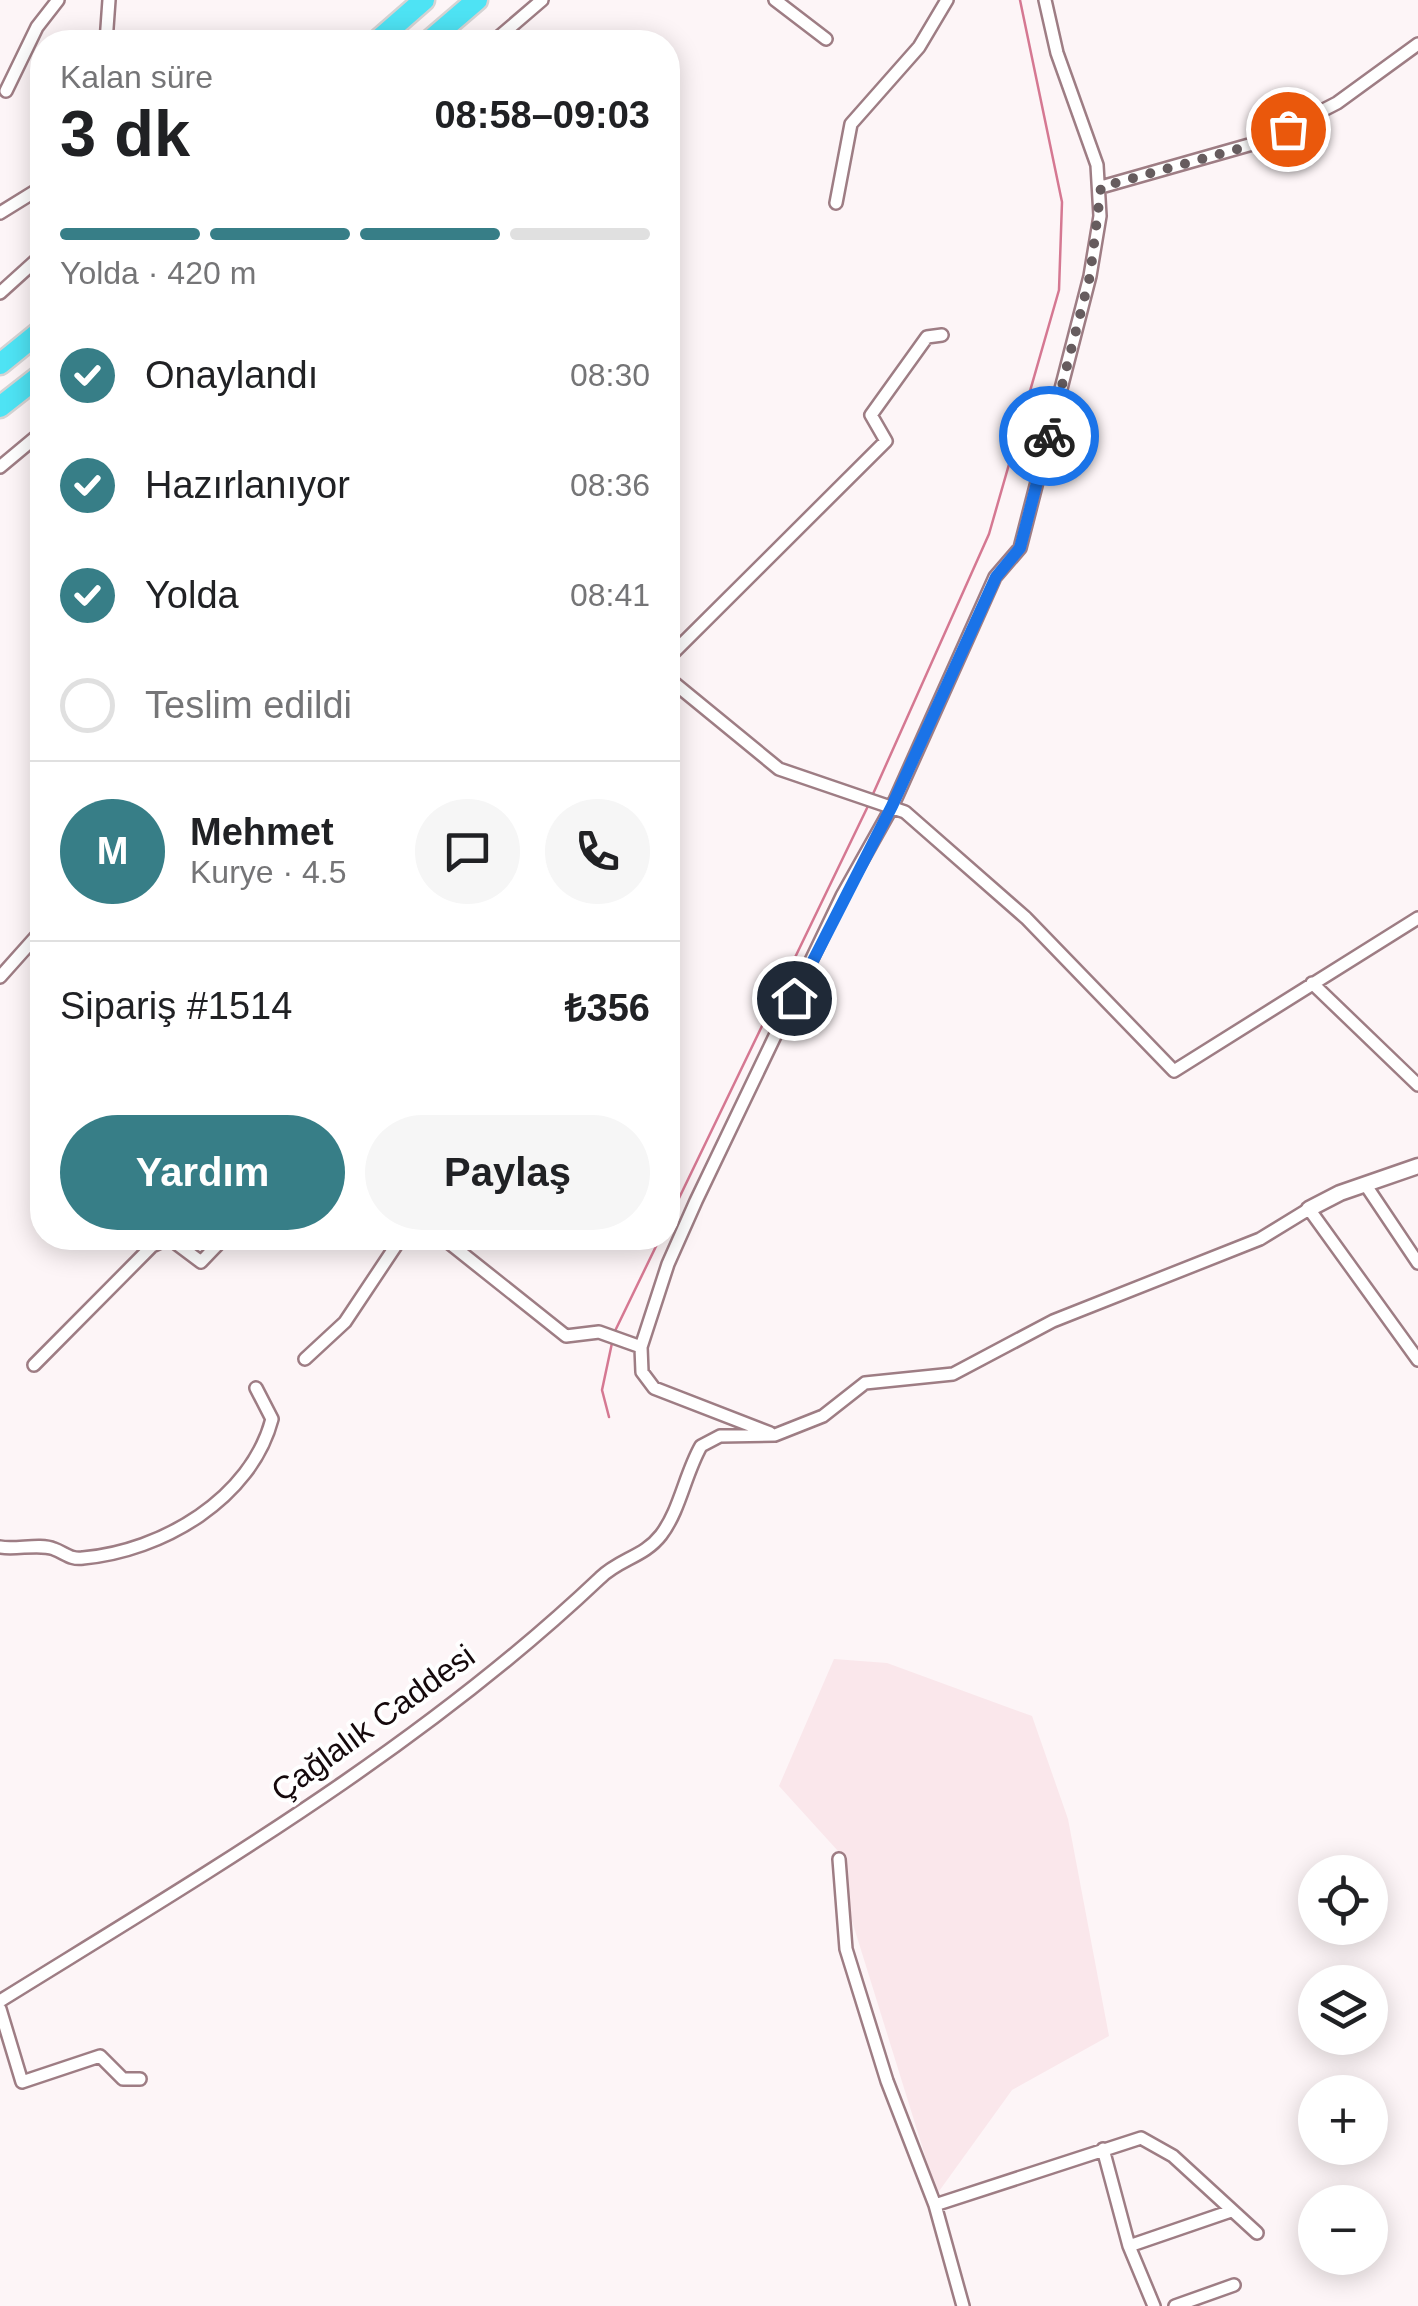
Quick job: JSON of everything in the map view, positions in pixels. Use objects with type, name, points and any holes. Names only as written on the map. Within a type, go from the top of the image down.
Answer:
[{"type":"highway","points":[[390,30],[424,0]]},
{"type":"highway","points":[[442,30],[477,0]]},
{"type":"highway","points":[[0,364],[30,340]]},
{"type":"highway","points":[[0,407],[30,383]]},
{"type":"street","points":[[35,30],[58,0]]},
{"type":"street","points":[[107,30],[109,0]]},
{"type":"street","points":[[507,30],[542,0]]},
{"type":"street","points":[[776,0],[826,39]]},
{"type":"street","points":[[836,202],[851,124],[918,47],[947,0]]},
{"type":"street","points":[[680,1237],[996,577],[1020,548],[1090,276],[1101,187],[1045,0]]},
{"type":"street","points":[[6,91],[30,41]]},
{"type":"street","points":[[1101,187],[1263,142],[1337,103],[1418,44]]},
{"type":"street","points":[[0,213],[30,194]]},
{"type":"street","points":[[0,293],[30,266]]},
{"type":"street","points":[[680,646],[886,441],[870,415],[927,337],[942,334]]},
{"type":"street","points":[[0,467],[30,442]]},
{"type":"street","points":[[680,688],[778,769],[906,812],[1013,906],[1174,1070],[1418,918]]},
{"type":"street","points":[[0,977],[30,943]]},
{"type":"street","points":[[1312,984],[1418,1085]]},
{"type":"street","points":[[674,1250],[635,1344],[642,1372],[654,1388],[775,1435],[822,1416],[865,1383],[954,1374],[1054,1322],[1260,1239],[1310,1209],[1418,1166]]},
{"type":"street","points":[[1365,1184],[1418,1263]]},
{"type":"street","points":[[1310,1209],[1418,1360]]},
{"type":"street","points":[[34,1365],[148,1250]]},
{"type":"street","points":[[186,1250],[202,1262],[213,1250]]},
{"type":"street","points":[[305,1358],[344,1322],[394,1250]]},
{"type":"street","points":[[458,1250],[566,1336],[599,1332],[635,1344]]},
{"type":"street","points":[[0,1548],[52,1547],[78,1559],[156,1541],[236,1488],[256,1460],[272,1419],[256,1388]]},
{"type":"street","name":"Çağlalık Caddesi","points":[[0,2005],[225,1862],[449,1708],[611,1567],[647,1552],[667,1526],[701,1446],[720,1436],[775,1435]]},
{"type":"street","points":[[839,1859],[846,1949],[887,2081],[935,2204],[964,2306]]},
{"type":"street","points":[[0,2005],[22,2082],[100,2056],[122,2080],[140,2078]]},
{"type":"street","points":[[935,2204],[1141,2138],[1173,2156],[1257,2232]]},
{"type":"street","points":[[1103,2150],[1130,2246],[1154,2306]]},
{"type":"street","points":[[1130,2246],[1232,2211]]},
{"type":"street","points":[[1175,2306],[1234,2284]]},
{"type":"shaded area","points":[[834,1659],[887,1663],[1032,1716],[1068,1819],[1109,2036],[1012,2090],[937,2194],[847,1905],[838,1851],[779,1786]]},
{"type":"waterway","points":[[873,794],[989,534],[1059,290],[1062,202],[1020,0]]},
{"type":"waterway","points":[[680,1196],[868,806]]},
{"type":"waterway","points":[[615,1331],[654,1250]]},
{"type":"waterway","points":[[609,1417],[602,1390],[612,1343]]},
{"type":"way so far","points":[[1049,436],[1090,276],[1101,187],[1263,142],[1288,129]]},
{"type":"route","points":[[794,998],[842,896],[892,806],[996,577],[1020,548],[1049,436]]}]
